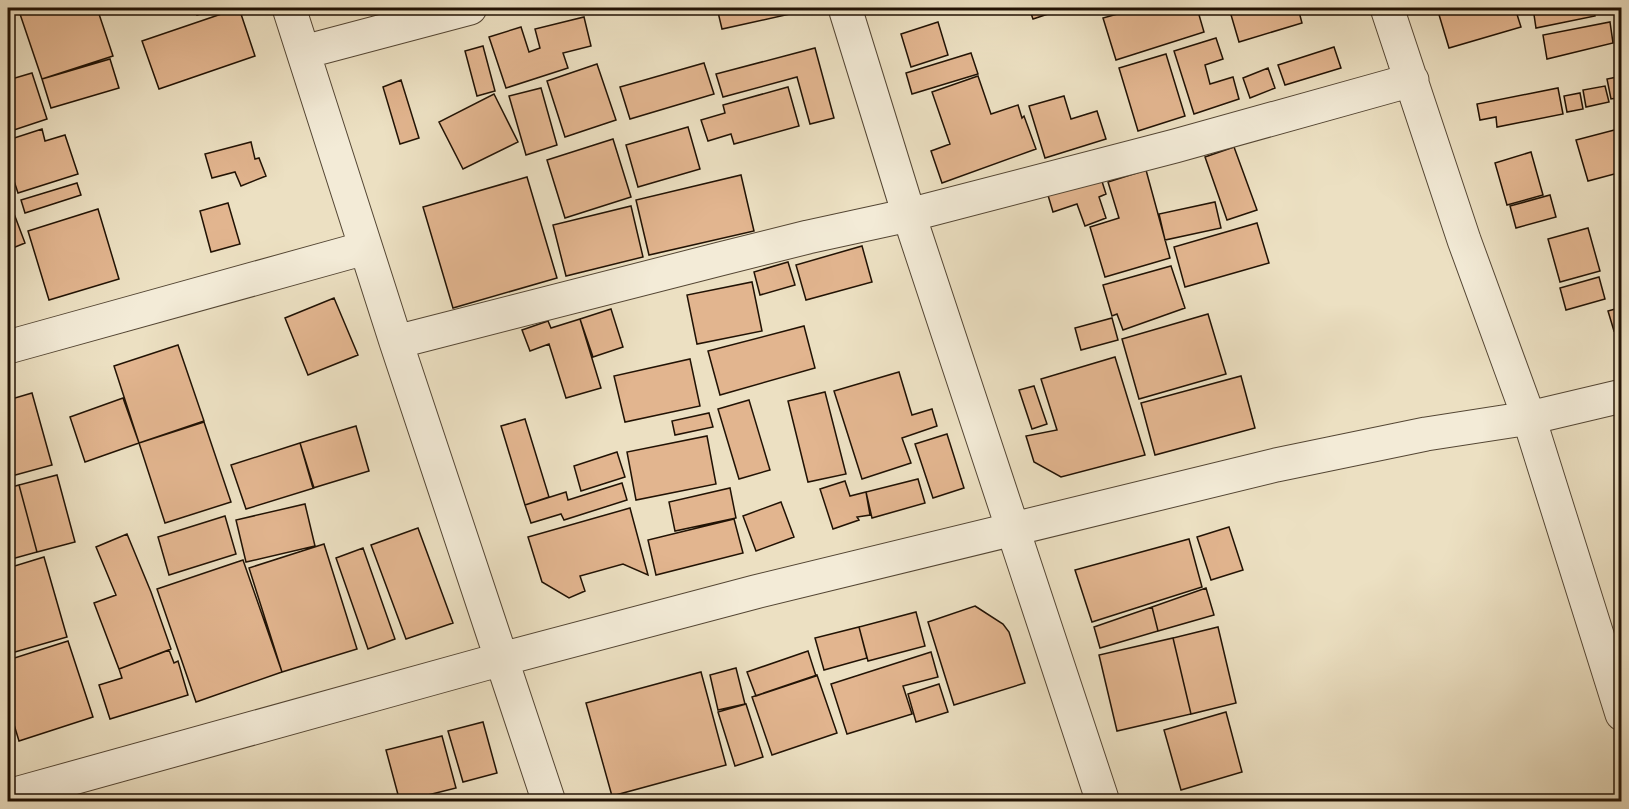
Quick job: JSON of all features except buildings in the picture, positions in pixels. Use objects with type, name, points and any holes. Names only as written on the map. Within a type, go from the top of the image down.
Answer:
[{"type":"street","points":[[289,8],[365,248],[549,801]]},
{"type":"street","points":[[304,52],[470,8]]},
{"type":"street","points":[[845,8],[909,215],[1103,801]]},
{"type":"street","points":[[1387,8],[1464,240],[1529,418],[1622,714]]},
{"type":"street","points":[[396,342],[775,245],[909,215],[1175,146],[1412,80]]},
{"type":"street","points":[[8,347],[365,248]]},
{"type":"street","points":[[8,796],[502,659],[755,592],[1276,465],[1426,434],[1529,418],[1622,396]]}]
